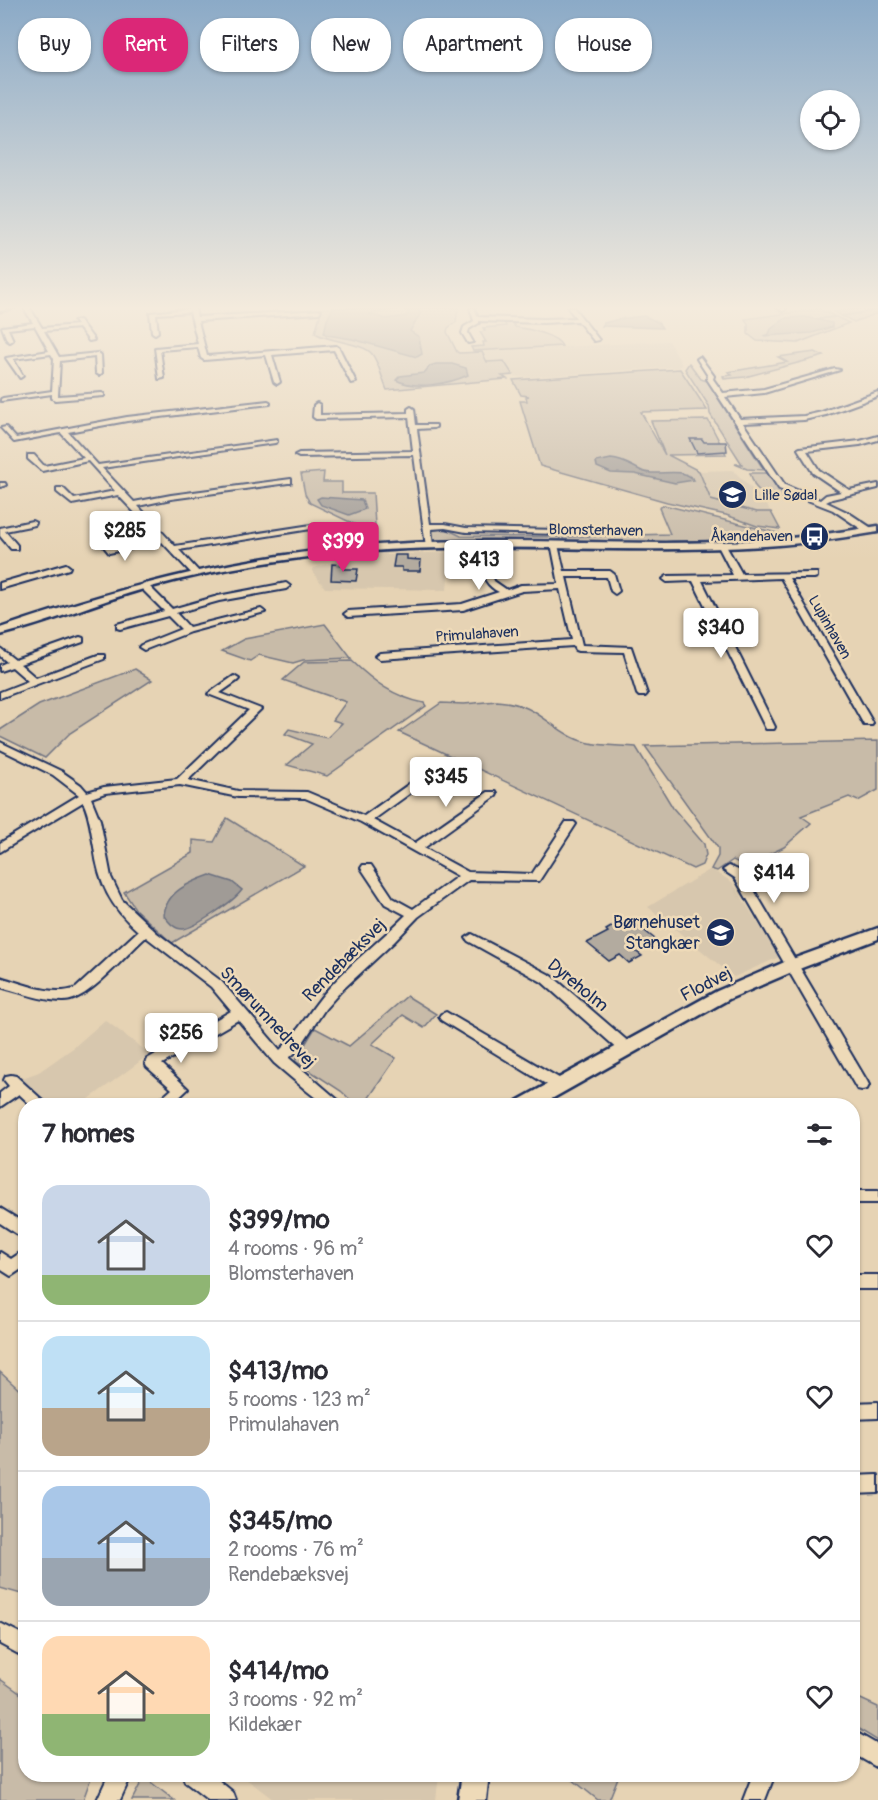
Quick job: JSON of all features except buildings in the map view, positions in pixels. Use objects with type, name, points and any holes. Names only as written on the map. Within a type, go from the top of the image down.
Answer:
[{"type":"street","points":[[3,400],[56,392],[55,398],[102,395]]},
{"type":"street","points":[[719,392],[782,488],[792,494],[842,511],[874,530]]},
{"type":"street","points":[[721,395],[753,392]]},
{"type":"street","points":[[738,421],[804,418],[824,414],[878,394]]},
{"type":"street","points":[[4,428],[14,440],[127,419],[268,403]]},
{"type":"street","points":[[317,405],[316,417],[411,412],[429,545]]},
{"type":"street","points":[[413,427],[434,426]]},
{"type":"street","points":[[62,430],[196,573]]},
{"type":"street","points":[[849,494],[816,471],[802,450],[860,443],[878,438]]},
{"type":"street","points":[[97,467],[275,441]]},
{"type":"street","points":[[299,455],[416,453]]},
{"type":"street","points":[[31,457],[42,469],[89,459]]},
{"type":"street","points":[[132,505],[182,495],[288,481]]},
{"type":"street","points":[[821,502],[830,497],[878,486]]},
{"type":"street","points":[[60,490],[72,502],[120,492]]},
{"type":"street","points":[[14,548],[0,530],[32,523]]},
{"type":"street","points":[[173,549],[311,527]]},
{"type":"street","points":[[426,527],[561,532]]},
{"type":"street","name":"Blomsterhaven","points":[[0,632],[144,586],[196,573],[310,554],[429,545],[722,546],[809,539],[874,530]]},
{"type":"street","points":[[100,537],[112,551],[164,539]]},
{"type":"street","points":[[554,545],[575,643]]},
{"type":"street","points":[[722,546],[739,577]]},
{"type":"street","points":[[486,565],[487,579],[491,585],[506,593]]},
{"type":"street","points":[[0,586],[66,567]]},
{"type":"street","points":[[560,574],[610,573],[615,591]]},
{"type":"street","name":"Lupinhaven","points":[[667,579],[814,575]]},
{"type":"street","name":"Lupinhaven","points":[[784,576],[868,723]]},
{"type":"street","points":[[696,578],[770,727]]},
{"type":"street","points":[[144,586],[187,630]]},
{"type":"street","points":[[120,626],[169,611],[286,586]]},
{"type":"street","name":"Primulahaven","points":[[348,614],[463,607],[506,593],[534,587],[562,586]]},
{"type":"street","points":[[144,647],[187,630],[261,612]]},
{"type":"street","points":[[0,668],[80,640]]},
{"type":"street","name":"Primulahaven","points":[[380,656],[575,643],[578,648],[584,649],[628,649],[642,693]]},
{"type":"street","points":[[0,651],[34,682]]},
{"type":"street","points":[[0,695],[100,657]]},
{"type":"street","points":[[180,782],[256,709],[213,694],[234,679]]},
{"type":"street","points":[[0,745],[76,786],[85,796]]},
{"type":"street","points":[[365,820],[430,774]]},
{"type":"street","points":[[0,848],[85,796],[104,790],[180,782],[238,794],[307,795],[365,820],[466,876],[535,878],[570,824]]},
{"type":"street","points":[[417,847],[492,794]]},
{"type":"street","name":"Smørumnedrevej","points":[[85,796],[91,808],[105,880],[119,904],[147,930],[217,986],[279,1059],[327,1098]]},
{"type":"street","name":"Rendebæksvej","points":[[367,868],[389,901],[414,914]]},
{"type":"street","points":[[729,870],[739,875],[862,1085]]},
{"type":"street","name":"Rendebæksvej","points":[[279,1059],[293,1046],[320,1006],[336,988],[414,914],[466,876]]},
{"type":"street","points":[[0,982],[54,996],[66,997],[81,992],[147,930]]},
{"type":"street","name":"Flodvej","points":[[537,1098],[723,996],[793,965],[878,933]]},
{"type":"street","name":"Dyreholm","points":[[472,938],[546,979],[626,1048]]},
{"type":"street","points":[[170,1098],[181,1089],[152,1063],[239,1012]]},
{"type":"street","points":[[446,1017],[559,1085]]},
{"type":"street","points":[[0,1101],[15,1084],[32,1098]]},
{"type":"street","points":[[860,1197],[878,1197]]},
{"type":"street","points":[[0,1215],[18,1227]]},
{"type":"street","points":[[0,1260],[11,1269],[18,1263]]},
{"type":"street","points":[[860,1282],[878,1282]]},
{"type":"street","points":[[860,1411],[878,1410]]},
{"type":"street","points":[[860,1482],[878,1484]]},
{"type":"street","points":[[0,1633],[18,1643]]},
{"type":"street","points":[[860,1746],[878,1757]]},
{"type":"street","points":[[108,1800],[117,1782]]},
{"type":"street","points":[[203,1782],[225,1800]]},
{"type":"street","points":[[472,1800],[475,1782]]},
{"type":"street","points":[[754,1800],[761,1782]]},
{"type":"shaded area","points":[[519,392],[695,392],[707,410],[641,412],[665,455],[651,421],[708,420],[726,454],[668,455],[699,471],[711,500],[757,512],[771,512],[780,529],[757,526],[726,515],[667,502],[540,466],[520,401],[527,401],[526,397],[529,396],[521,395]]},
{"type":"shaded area","points":[[700,392],[714,392],[764,470],[747,469],[735,464],[742,464],[710,414],[709,406]]},
{"type":"shaded area","points":[[611,459],[648,473],[682,473],[694,480],[675,483],[635,474],[611,473],[597,467],[596,462]]},
{"type":"shaded area","name":"Lille Sødal","points":[[733,470],[764,501],[771,512],[757,512],[711,500],[699,471]]},
{"type":"shaded area","points":[[324,472],[323,482],[342,482],[342,493],[373,493],[375,525],[358,526],[310,503],[305,494],[301,474]]},
{"type":"shaded area","points":[[750,473],[766,473],[785,496],[766,498],[755,486]]},
{"type":"shaded area","points":[[321,497],[362,500],[365,509],[349,515],[321,505],[317,499]]},
{"type":"shaded area","points":[[664,505],[781,534],[783,537],[680,542],[563,540],[563,537],[670,534],[659,508]]},
{"type":"shaded area","points":[[444,528],[461,536],[560,537],[560,540],[432,540],[431,531]]},
{"type":"shaded area","points":[[385,551],[387,555],[450,552],[447,590],[325,588],[312,571],[314,568],[343,559],[343,556]]},
{"type":"shaded area","points":[[325,624],[351,658],[303,660],[293,663],[259,655],[250,661],[222,651],[244,639]]},
{"type":"shaded area","points":[[352,661],[385,688],[403,697],[424,703],[426,706],[327,776],[287,765],[312,744],[285,734],[289,729],[327,738],[342,723],[333,720],[346,702],[283,680],[304,662]]},
{"type":"shaded area","points":[[135,669],[152,680],[70,733],[45,758],[0,736],[0,730],[39,705]]},
{"type":"shaded area","points":[[497,701],[530,709],[579,740],[595,744],[636,747],[673,808],[704,844],[706,855],[702,865],[693,869],[399,732],[441,703],[464,704]]},
{"type":"shaded area","points":[[878,741],[878,790],[858,801],[849,797],[801,816],[811,823],[784,847],[745,866],[733,860],[717,871],[711,869],[718,856],[718,848],[645,746]]},
{"type":"shaded area","points":[[227,818],[304,866],[172,943],[136,910],[124,892],[193,853],[193,840],[214,842]]},
{"type":"shaded area","name":"Børnehuset Stangkær","points":[[711,869],[732,882],[779,957],[734,977],[648,907]]},
{"type":"shaded area","points":[[210,875],[232,882],[242,890],[223,907],[196,924],[180,929],[170,923],[164,916],[165,908],[174,894],[187,885]]},
{"type":"shaded area","points":[[407,996],[436,1014],[424,1028],[403,1015],[372,1044],[396,1058],[369,1098],[348,1098],[295,1061],[315,1028],[349,1046]]},
{"type":"shaded area","points":[[105,1020],[150,1054],[90,1098],[42,1098],[17,1080],[39,1072],[73,1048]]},
{"type":"shaded area","points":[[0,1372],[18,1389],[18,1593],[0,1588]]},
{"type":"shaded area","points":[[0,1679],[18,1692],[18,1782],[89,1782],[83,1800],[0,1800]]},
{"type":"shaded area","points":[[860,1699],[878,1707],[878,1741],[860,1730]]},
{"type":"shaded area","points":[[141,1782],[151,1782],[174,1800],[132,1800]]},
{"type":"shaded area","points":[[250,1782],[438,1782],[436,1800],[274,1800]]},
{"type":"shaded area","points":[[576,1782],[616,1782],[609,1800],[598,1800]]},
{"type":"place","name":"Lille Sødal","points":[[733,495]]},
{"type":"place","name":"Åkandehaven","points":[[814,536]]},
{"type":"place","name":"Børnehuset Stangkær","points":[[721,932]]}]
